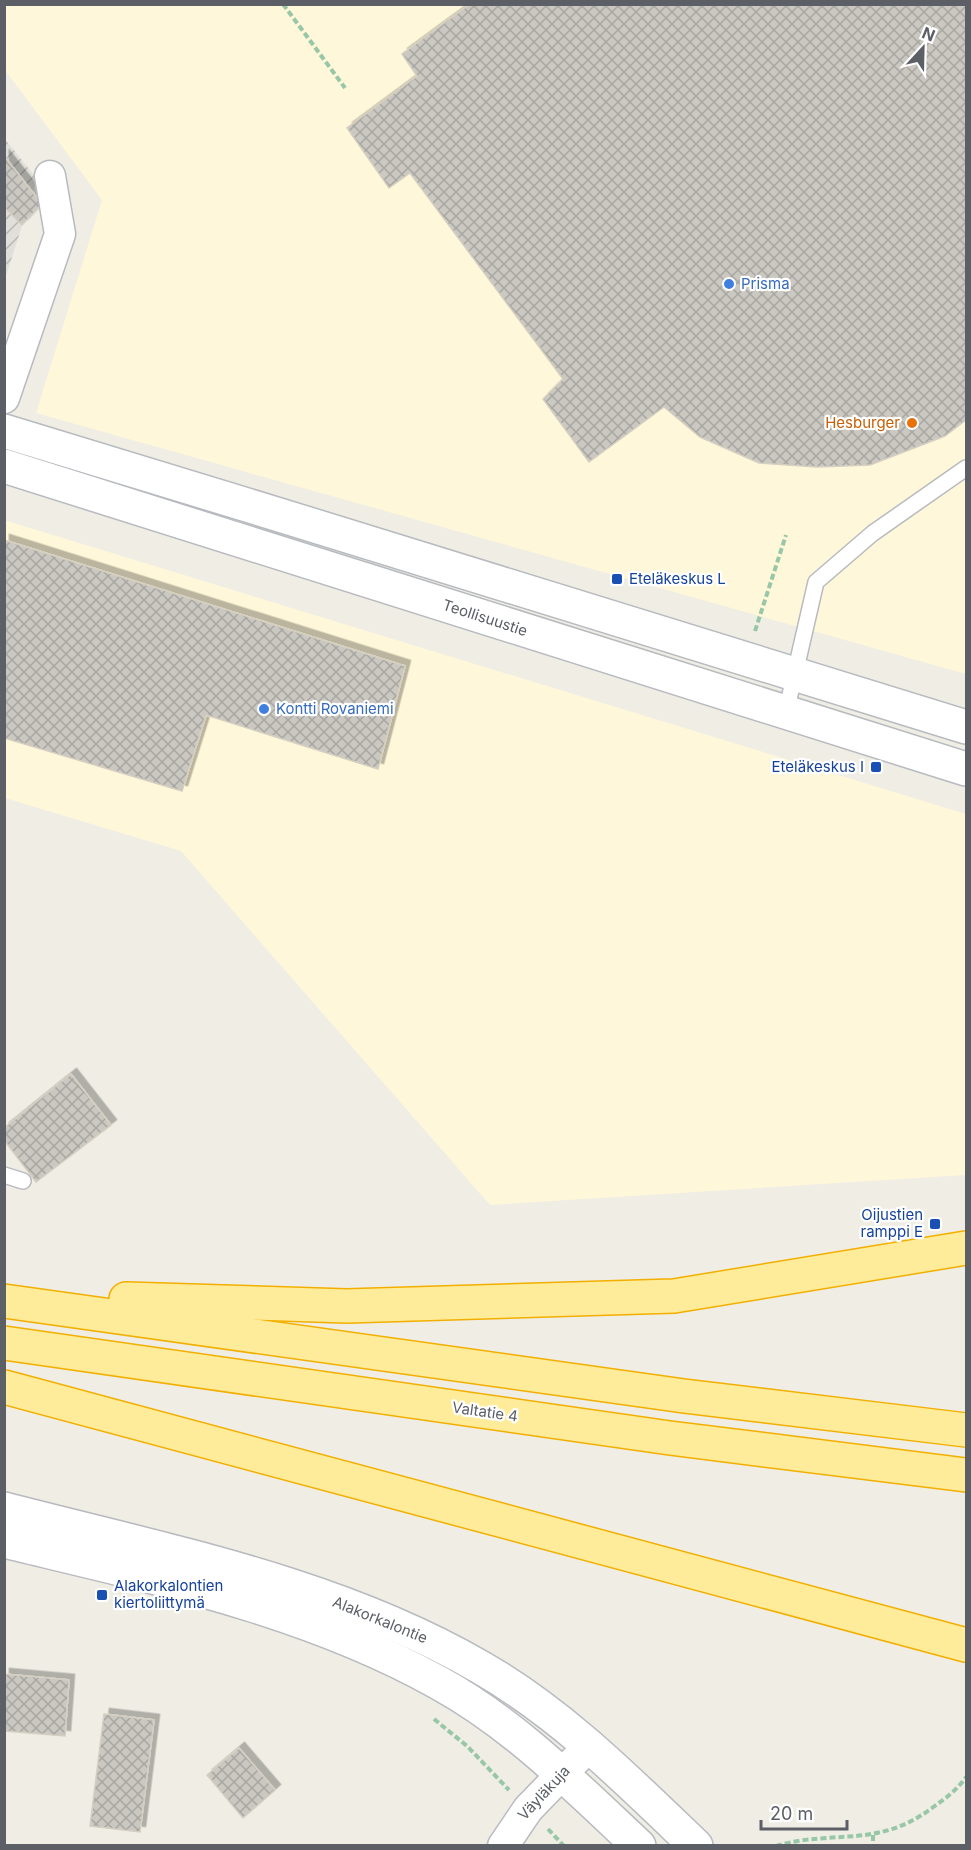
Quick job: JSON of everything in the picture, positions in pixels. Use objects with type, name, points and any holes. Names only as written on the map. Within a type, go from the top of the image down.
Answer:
[{"type":"highway","points":[[4,1295],[346,1306],[674,1296],[966,1248]]},
{"type":"highway","points":[[4,1300],[684,1396],[966,1430]]},
{"type":"highway","name":"Valtatie 4","points":[[4,1343],[635,1433],[966,1475]]},
{"type":"highway","points":[[4,1388],[966,1645]]},
{"type":"street","points":[[4,398],[60,234],[50,176]]},
{"type":"street","points":[[4,431],[966,727]]},
{"type":"street","name":"Teollisuustie","points":[[4,466],[966,769]]},
{"type":"street","name":"Alakorkalontie","points":[[4,1509],[244,1572],[386,1621],[436,1643],[482,1668],[590,1745],[696,1845]]},
{"type":"street","name":"Alakorkalontie","points":[[4,1541],[219,1594],[338,1635],[440,1683],[503,1727],[561,1774],[639,1845]]},
{"type":"street","name":"Väyläkuja","points":[[503,1845],[528,1809],[590,1745]]},
{"type":"lane","points":[[786,712],[816,582],[873,533],[966,468]]},
{"type":"lane","points":[[4,1176],[23,1181]]},
{"type":"path","points":[[283,4],[345,88]]},
{"type":"path","points":[[433,1718],[467,1746],[564,1845]]},
{"type":"path","points":[[776,1845],[873,1835],[913,1822],[958,1789],[966,1777]]},
{"type":"path","points":[[873,1835],[873,1845]]},
{"type":"shaded area","points":[[5,5],[966,5],[966,674],[36,413],[102,200],[5,70]]},
{"type":"shaded area","points":[[5,139],[37,179],[5,279]]},
{"type":"shaded area","points":[[4,520],[966,814],[966,1175],[490,1205],[181,851],[5,798]]},
{"type":"building","name":"Prisma","points":[[470,4],[966,4],[966,420],[945,436],[870,465],[817,467],[759,463],[700,437],[664,407],[589,462],[543,399],[563,379],[410,173],[389,188],[347,128],[417,76],[402,54]]},
{"type":"building","points":[[4,156],[42,204],[22,225],[4,207]]},
{"type":"building","points":[[4,540],[405,666],[378,769],[206,715],[182,791],[4,738]]},
{"type":"building","points":[[71,1074],[111,1125],[36,1182],[4,1140],[4,1128]]},
{"type":"building","points":[[4,1674],[69,1680],[65,1736],[4,1731]]},
{"type":"building","points":[[104,1714],[154,1720],[140,1832],[90,1826]]},
{"type":"building","points":[[239,1748],[275,1790],[243,1818],[207,1775]]},
{"type":"place","name":"Prisma","points":[[729,284]]},
{"type":"place","name":"Hesburger","points":[[912,423]]},
{"type":"place","name":"Eteläkeskus L","points":[[617,579]]},
{"type":"place","name":"Kontti Rovaniemi","points":[[264,709]]},
{"type":"place","name":"Eteläkeskus I","points":[[876,767]]},
{"type":"place","name":"Oijustien ramppi E","points":[[935,1224]]},
{"type":"place","name":"Alakorkalontien kiertoliittymä","points":[[102,1595]]}]
